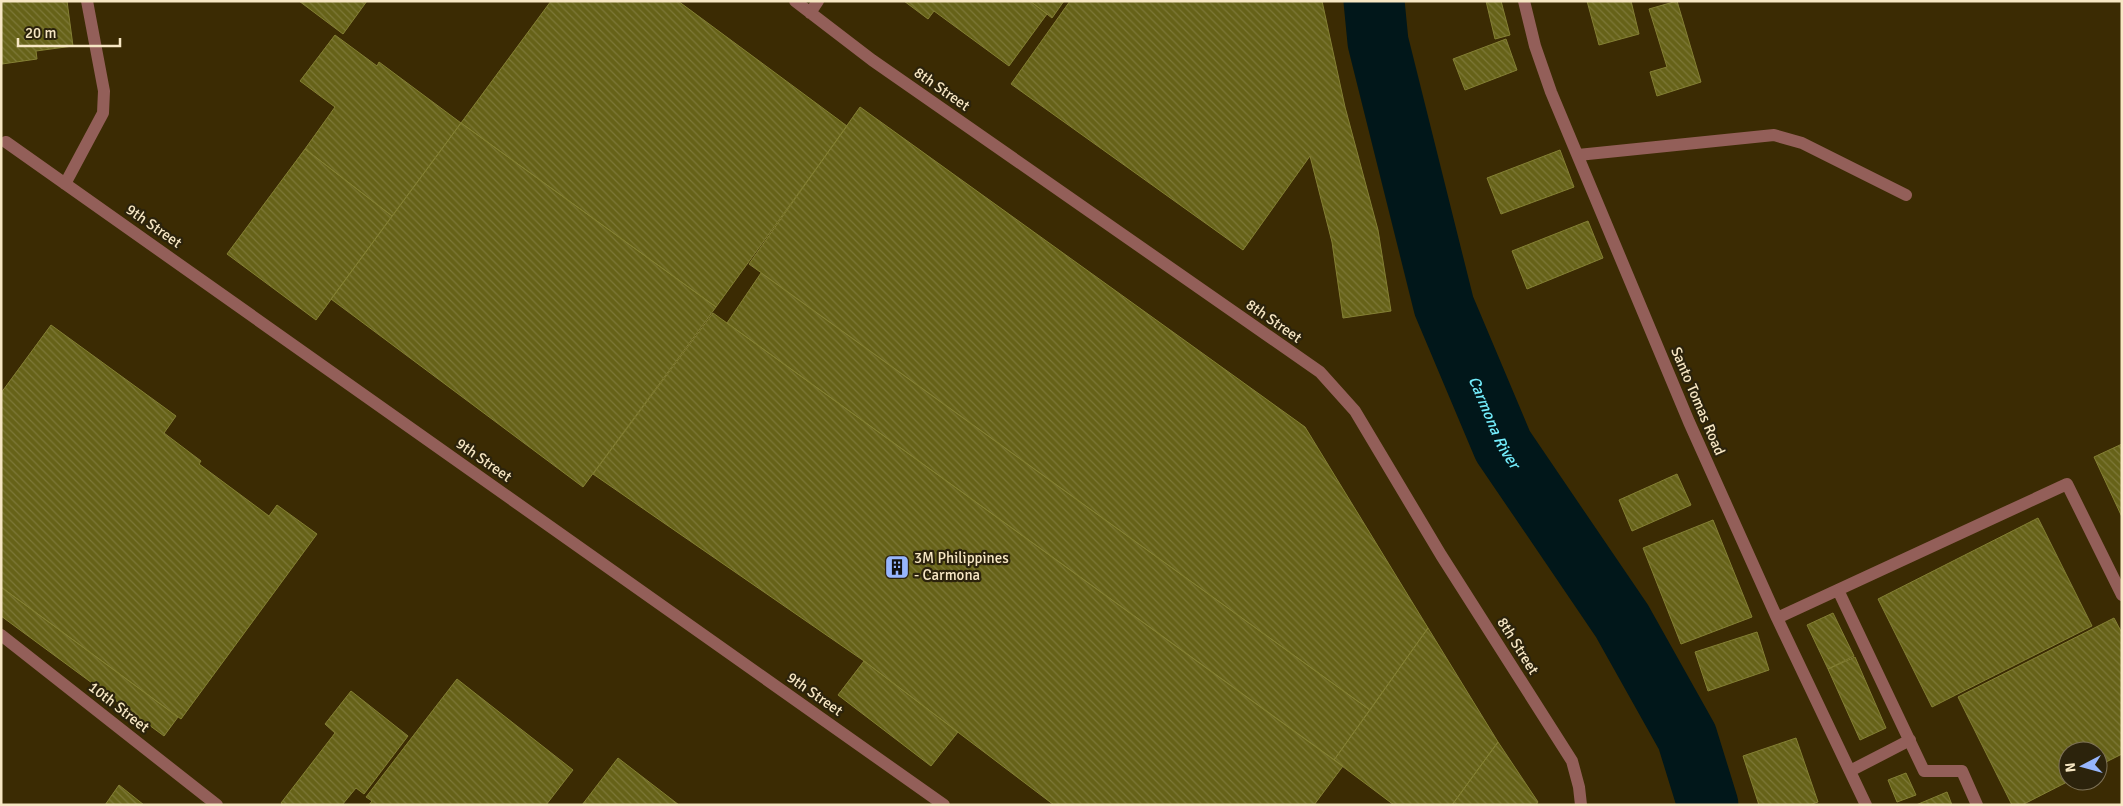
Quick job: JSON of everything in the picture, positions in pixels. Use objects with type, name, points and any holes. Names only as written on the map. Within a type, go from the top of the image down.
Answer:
[{"type":"street","points":[[65,184],[103,113],[104,90],[87,1]]},
{"type":"street","name":"8th Street","points":[[795,1],[880,65],[1320,372],[1355,411],[1441,555],[1572,761],[1580,788],[1581,805]]},
{"type":"street","points":[[810,13],[818,1]]},
{"type":"street","name":"Santo Tomas Road","points":[[1524,1],[1542,64],[1689,422],[1777,618],[1866,805]]},
{"type":"street","points":[[1578,155],[1774,135],[1802,143],[1906,195]]},
{"type":"street","name":"9th Street","points":[[6,142],[944,805]]},
{"type":"street","points":[[1777,618],[2067,484],[2122,595]]},
{"type":"street","points":[[1838,590],[1924,771],[1962,771],[1977,805]]},
{"type":"street","name":"10th Street","points":[[1,635],[217,805]]},
{"type":"street","points":[[1850,771],[1910,740]]},
{"type":"building","points":[[1,1],[67,1],[73,46],[36,51],[37,59],[2,64]]},
{"type":"building","points":[[299,1],[367,1],[343,34]]},
{"type":"building","points":[[551,1],[678,1],[847,126],[716,307],[461,123]]},
{"type":"building","points":[[904,1],[1030,1],[1047,14],[1009,66],[934,11],[928,19]]},
{"type":"building","points":[[1030,1],[1064,1],[1052,18]]},
{"type":"building","points":[[1070,1],[1322,1],[1345,107],[1378,230],[1391,311],[1343,318],[1332,242],[1310,156],[1243,250],[1011,84]]},
{"type":"building","points":[[1486,1],[1501,1],[1510,35],[1495,39]]},
{"type":"building","points":[[1587,1],[1631,1],[1639,34],[1599,45]]},
{"type":"building","points":[[1677,1],[1701,82],[1657,96],[1650,72],[1667,67],[1649,9]]},
{"type":"building","points":[[335,35],[377,66],[379,62],[461,123],[392,216],[305,149],[335,107],[300,81]]},
{"type":"building","points":[[1506,39],[1517,70],[1465,90],[1453,59]]},
{"type":"building","points":[[860,107],[1305,427],[1428,628],[1370,710],[749,264]]},
{"type":"building","points":[[461,123],[716,307],[583,487],[331,299]]},
{"type":"building","points":[[305,149],[392,216],[316,320],[227,254]]},
{"type":"building","points":[[1560,150],[1574,187],[1501,214],[1487,178]]},
{"type":"building","points":[[1588,221],[1603,258],[1527,289],[1512,251]]},
{"type":"building","points":[[761,273],[1370,710],[1334,760],[727,323]]},
{"type":"building","name":"3M Philippines - Carmona","points":[[713,313],[1343,766],[1314,805],[1054,805],[864,661],[593,474]]},
{"type":"building","points":[[51,325],[176,416],[164,433],[201,461],[199,464],[269,516],[277,505],[317,534],[181,719],[1,587],[1,393]]},
{"type":"building","points":[[2122,444],[2122,517],[2094,457]]},
{"type":"building","points":[[1677,474],[1691,505],[1632,531],[1619,500]]},
{"type":"building","points":[[2038,518],[2092,626],[1932,707],[1878,599]]},
{"type":"building","points":[[1713,520],[1752,617],[1681,644],[1643,548]]},
{"type":"building","points":[[1,587],[178,717],[164,736],[1,616]]},
{"type":"building","points":[[1833,613],[1854,656],[1828,669],[1807,625]]},
{"type":"building","points":[[2114,618],[2122,633],[2122,754],[2108,761],[2108,741],[2058,741],[2058,787],[2022,805],[2012,805],[1958,697]]},
{"type":"building","points":[[1428,628],[1498,742],[1452,805],[1394,805],[1334,760]]},
{"type":"building","points":[[1757,632],[1769,670],[1708,691],[1695,652]]},
{"type":"building","points":[[1855,657],[1886,728],[1860,740],[1828,669]]},
{"type":"building","points":[[864,661],[958,732],[931,766],[838,695]]},
{"type":"building","points":[[457,679],[573,770],[546,805],[369,805],[372,801],[366,797]]},
{"type":"building","points":[[351,691],[408,736],[364,794],[356,788],[342,805],[284,805],[281,803],[335,733],[325,724]]},
{"type":"building","points":[[1796,738],[1818,802],[1809,805],[1759,805],[1743,756]]},
{"type":"building","points":[[1498,742],[1538,802],[1536,805],[1452,805]]},
{"type":"building","points":[[618,758],[679,805],[582,805]]},
{"type":"building","points":[[1906,773],[1916,795],[1897,802],[1888,780]]},
{"type":"building","points":[[119,785],[144,805],[105,805]]},
{"type":"building","points":[[1947,792],[1952,805],[1916,805]]},
{"type":"waterway","name":"Carmona River","points":[[1374,1],[1378,42],[1444,306],[1503,446],[1622,621],[1687,737],[1708,805]]},
{"type":"place","name":"3M Philippines - Carmona","points":[[897,567]]}]
